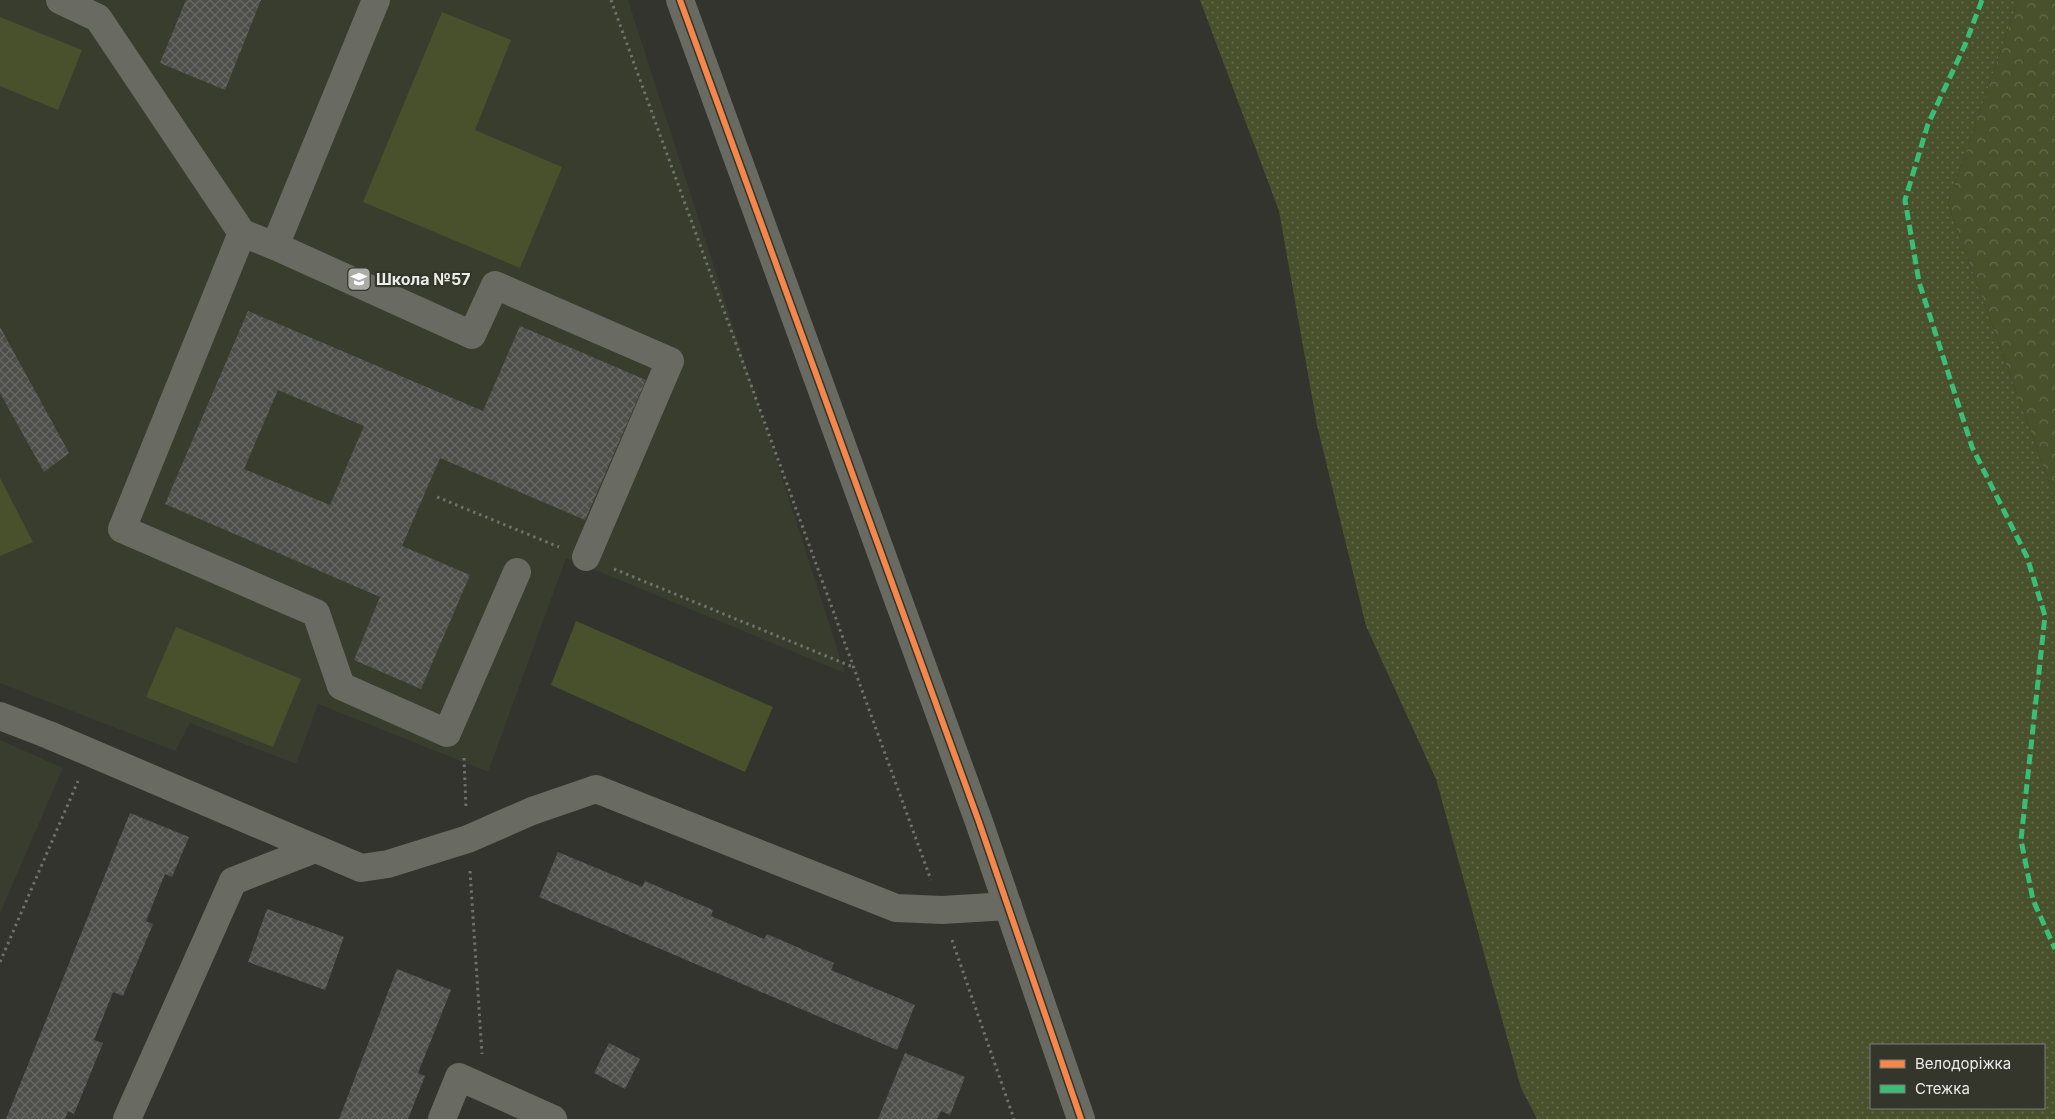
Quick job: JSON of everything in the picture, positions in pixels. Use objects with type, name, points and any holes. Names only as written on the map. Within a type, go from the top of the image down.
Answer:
[{"type":"street","points":[[60,0],[98,18],[242,233],[472,335],[495,286],[670,361],[586,557]]},
{"type":"street","points":[[275,246],[376,0]]},
{"type":"street","points":[[680,0],[969,794],[1081,1119]]},
{"type":"street","points":[[242,233],[122,529],[316,613],[341,686],[447,733],[516,572]]},
{"type":"street","points":[[0,716],[361,868],[388,864],[468,839],[532,811],[596,789],[896,908],[942,910],[1008,906]]},
{"type":"street","points":[[127,1119],[233,881],[315,849]]},
{"type":"street","points":[[442,1119],[459,1077],[553,1119]]},
{"type":"path","points":[[611,0],[942,910],[1014,1119]]},
{"type":"path","points":[[437,497],[854,667]]},
{"type":"path","points":[[0,962],[90,753]]},
{"type":"path","points":[[464,755],[484,1088]]},
{"type":"shaded area","name":"Школа №57","points":[[0,0],[628,0],[845,673],[566,558],[488,772],[318,704],[296,764],[190,723],[175,751],[0,683]]},
{"type":"shaded area","points":[[0,740],[63,768],[0,913]]},
{"type":"green space","points":[[1200,0],[2018,0],[1948,204],[2055,499],[2055,1119],[1537,1119],[1521,1088],[1436,779],[1366,626],[1317,425],[1279,211]]},
{"type":"green space","points":[[2018,0],[2055,0],[2055,499],[1948,204]]},
{"type":"green space","points":[[442,12],[511,40],[475,130],[562,167],[520,268],[363,202]]},
{"type":"green space","points":[[0,17],[82,50],[58,110],[0,86]]},
{"type":"green space","points":[[0,478],[33,542],[0,556]]},
{"type":"green space","points":[[576,621],[773,707],[745,772],[551,685]]},
{"type":"green space","points":[[176,627],[301,679],[273,747],[146,697]]},
{"type":"building","points":[[186,0],[261,0],[225,90],[160,63]]},
{"type":"building","points":[[248,311],[483,411],[520,326],[646,380],[585,520],[440,458],[402,546],[470,575],[421,689],[354,660],[380,597],[165,504]],"holes":[[[278,390],[364,426],[330,505],[244,469]]]},
{"type":"building","points":[[0,327],[69,453],[44,472],[0,393]]},
{"type":"building","points":[[130,813],[189,837],[172,877],[165,874],[146,921],[153,924],[123,996],[113,992],[94,1040],[103,1043],[74,1114],[68,1111],[65,1119],[6,1119]]},
{"type":"building","points":[[558,852],[642,887],[645,881],[713,910],[711,916],[764,939],[767,934],[834,963],[831,970],[915,1005],[897,1050],[539,897]]},
{"type":"building","points":[[267,909],[344,937],[325,990],[248,962]]},
{"type":"building","points":[[397,969],[451,990],[418,1073],[425,1076],[408,1119],[339,1119]]},
{"type":"building","points":[[609,1043],[640,1059],[625,1089],[594,1073]]},
{"type":"building","points":[[905,1053],[965,1077],[950,1115],[941,1111],[937,1119],[878,1119]]},
{"type":"marked path","points":[[1982,0],[1965,45],[1928,124],[1905,200],[1919,282],[1972,447],[2027,557],[2045,616],[2021,840],[2033,900],[2055,949]]},
{"type":"cycle path","points":[[680,0],[979,822],[1081,1119]]},
{"type":"place","name":"Школа №57","points":[[359,279]]}]
